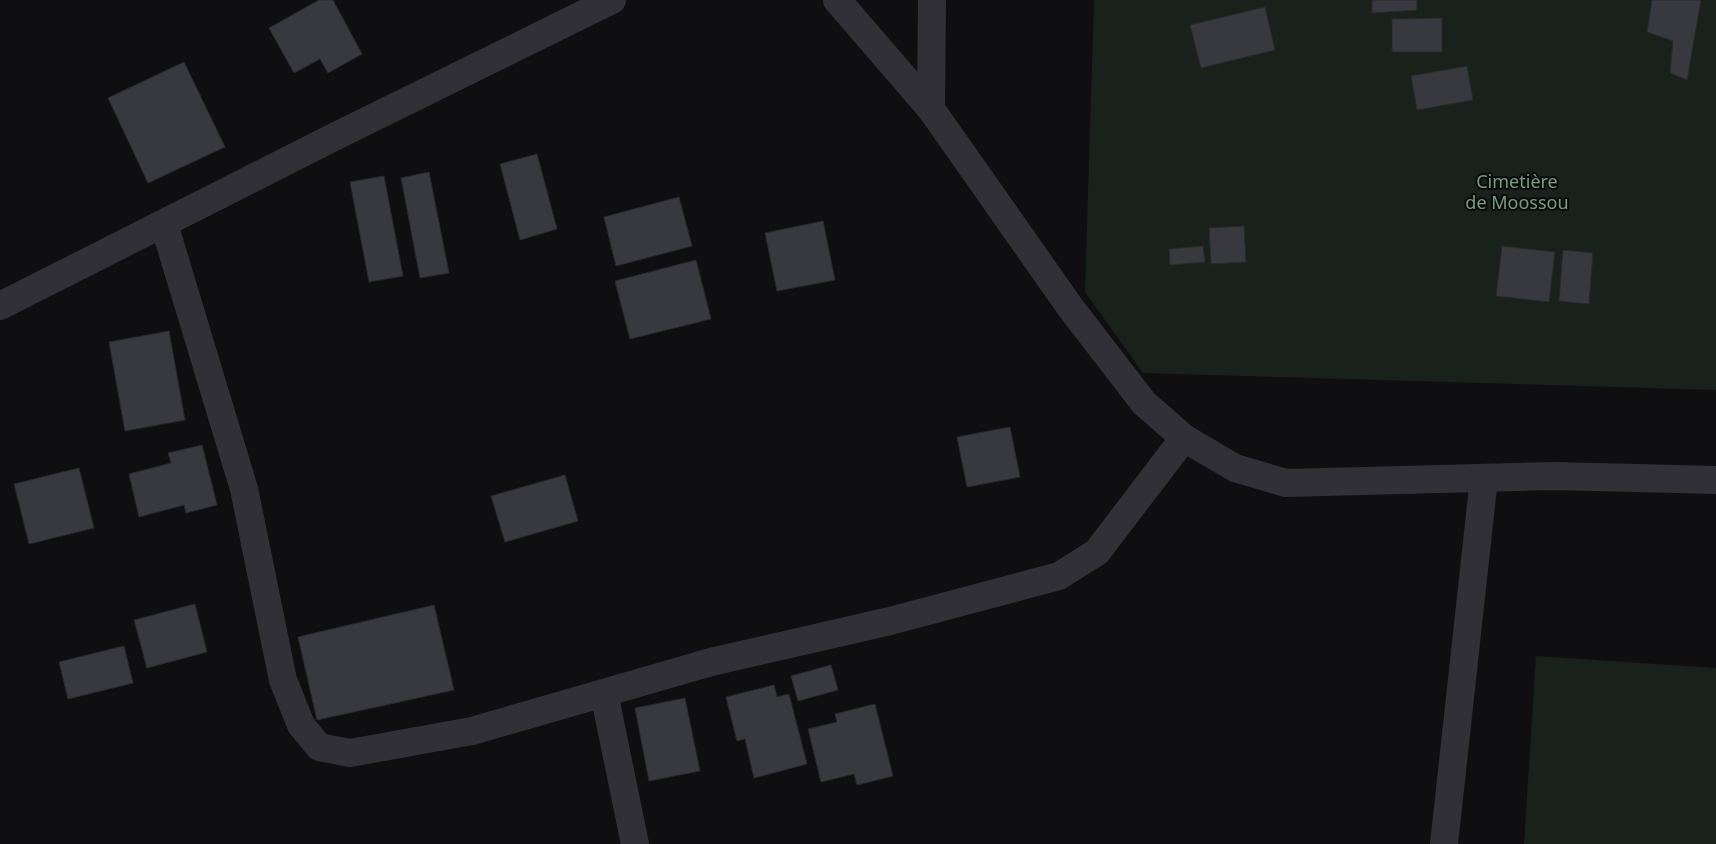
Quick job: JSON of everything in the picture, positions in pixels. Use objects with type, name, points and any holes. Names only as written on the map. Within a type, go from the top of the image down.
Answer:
[{"type":"street","points":[[0,306],[336,136],[612,0]]},
{"type":"street","points":[[837,0],[931,109],[1081,322],[1144,403],[1184,438],[1235,468],[1286,482],[1484,478],[1713,478]]},
{"type":"street","points":[[931,109],[932,0]]},
{"type":"street","points":[[164,224],[244,489],[283,680],[301,725],[318,747],[350,753],[472,731],[711,662],[890,621],[1059,576],[1097,552],[1184,438]]},
{"type":"street","points":[[1444,844],[1484,478]]},
{"type":"street","points":[[604,693],[635,844]]},
{"type":"green space","name":"Cimetière de Moossou","points":[[1094,0],[1716,0],[1716,390],[1143,373],[1085,292]]},
{"type":"green space","points":[[1536,656],[1716,668],[1716,844],[1524,844]]},
{"type":"building","points":[[319,0],[333,0],[362,54],[328,73],[320,59],[294,73],[269,28]]},
{"type":"building","points":[[1372,0],[1417,0],[1417,10],[1372,13]]},
{"type":"building","points":[[1652,0],[1701,0],[1687,80],[1670,73],[1673,41],[1647,32]]},
{"type":"building","points":[[1265,7],[1275,50],[1201,68],[1190,25]]},
{"type":"building","points":[[1442,18],[1442,52],[1392,52],[1392,19]]},
{"type":"building","points":[[184,62],[225,147],[148,183],[108,98]]},
{"type":"building","points":[[1467,66],[1473,100],[1417,110],[1411,76]]},
{"type":"building","points":[[537,154],[557,229],[520,240],[500,164]]},
{"type":"building","points":[[429,172],[449,273],[420,278],[401,178]]},
{"type":"building","points":[[384,176],[403,276],[369,282],[350,182]]},
{"type":"building","points":[[679,197],[692,246],[616,266],[604,217]]},
{"type":"building","points":[[823,221],[835,280],[777,291],[765,233]]},
{"type":"building","points":[[1244,226],[1246,262],[1211,264],[1209,228]]},
{"type":"building","points":[[1203,246],[1205,262],[1170,265],[1169,249]]},
{"type":"building","points":[[1502,246],[1555,252],[1549,302],[1496,296]]},
{"type":"building","points":[[1563,250],[1593,253],[1589,304],[1559,301]]},
{"type":"building","points":[[696,260],[711,319],[630,339],[615,281]]},
{"type":"building","points":[[169,331],[185,420],[125,431],[109,342]]},
{"type":"building","points":[[1010,427],[1020,477],[967,487],[957,437]]},
{"type":"building","points":[[202,445],[217,505],[186,513],[184,505],[139,517],[129,474],[171,463],[168,453]]},
{"type":"building","points":[[79,468],[94,528],[29,544],[14,484]]},
{"type":"building","points":[[565,475],[578,521],[505,542],[491,496]]},
{"type":"building","points":[[195,604],[207,652],[147,668],[134,620]]},
{"type":"building","points":[[434,605],[454,690],[317,720],[298,637]]},
{"type":"building","points":[[124,646],[133,683],[68,699],[59,662]]},
{"type":"building","points":[[831,665],[838,690],[798,701],[791,676]]},
{"type":"building","points":[[774,685],[777,697],[789,694],[807,764],[754,778],[745,739],[737,741],[726,697]]},
{"type":"building","points":[[685,698],[700,771],[649,781],[635,708]]},
{"type":"building","points":[[875,704],[893,776],[857,785],[854,774],[821,782],[808,729],[837,722],[835,714]]}]
